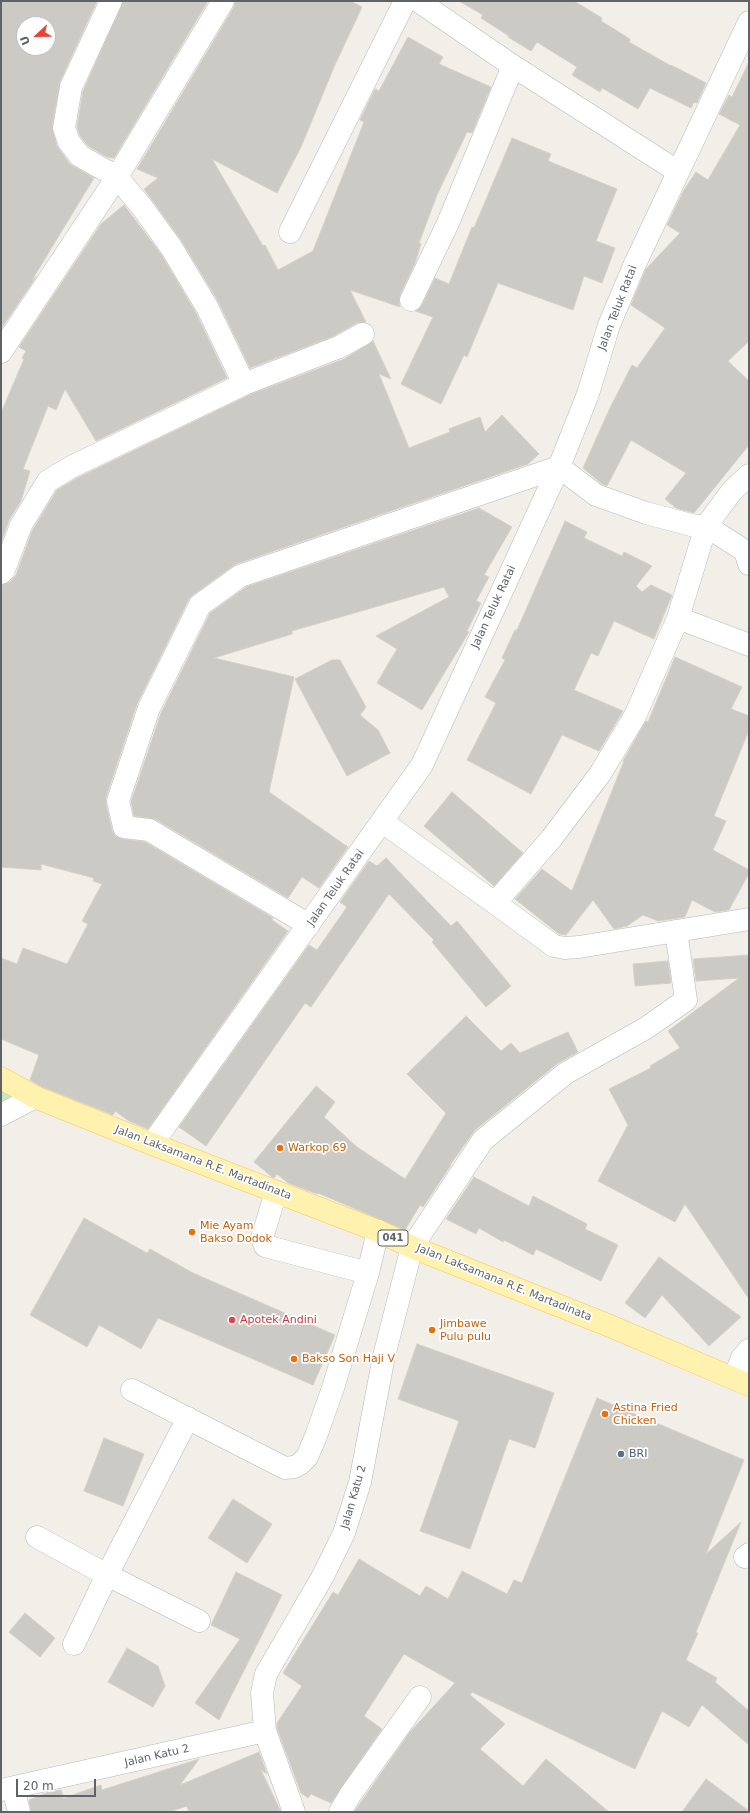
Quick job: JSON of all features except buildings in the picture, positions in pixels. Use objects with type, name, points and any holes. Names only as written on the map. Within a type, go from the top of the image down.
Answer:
[{"type":"main road","name":"Jalan Laksamana R.E. Martadinata","points":[[1,1078],[35,1097],[152,1144],[378,1230],[412,1247],[610,1326],[741,1381]]},
{"type":"street","points":[[111,1],[71,88],[64,128],[70,142],[80,156],[117,177],[142,207],[171,247],[207,307],[244,384]]},
{"type":"street","points":[[1,352],[117,177],[223,1]]},
{"type":"street","points":[[290,232],[405,1]]},
{"type":"street","points":[[418,1],[513,66],[677,171]]},
{"type":"street","name":"Jalan Teluk Ratai","points":[[152,1144],[383,822],[422,765],[559,467],[588,394],[609,325],[634,266],[677,171],[749,22]]},
{"type":"street","points":[[411,300],[448,223],[513,66]]},
{"type":"street","points":[[1,573],[4,570],[21,525],[48,482],[71,467],[244,384],[339,347],[363,334]]},
{"type":"street","points":[[309,925],[149,830],[124,827],[118,801],[149,708],[200,605],[240,576],[559,467],[596,496],[653,515],[694,526],[706,526],[748,555]]},
{"type":"street","points":[[495,903],[551,839],[600,774],[635,716],[678,618],[706,526],[732,491],[749,475]]},
{"type":"street","points":[[678,618],[749,645]]},
{"type":"street","points":[[383,822],[542,939],[554,946],[565,948],[749,920]]},
{"type":"street","name":"Jalan Katu 2","points":[[294,1812],[265,1731],[262,1693],[266,1674],[329,1564],[344,1533],[360,1482],[384,1356],[412,1247],[483,1140],[566,1073],[646,1028],[686,1000],[676,931]]},
{"type":"street","points":[[1,1116],[35,1097]]},
{"type":"street","points":[[276,1192],[262,1238],[265,1246],[368,1274]]},
{"type":"street","points":[[132,1390],[285,1468],[294,1467],[300,1464],[307,1457],[316,1436],[368,1274],[378,1230]]},
{"type":"street","points":[[741,1381],[742,1358],[749,1350]]},
{"type":"street","points":[[74,1644],[107,1575],[188,1418]]},
{"type":"street","points":[[37,1537],[107,1575],[199,1621]]},
{"type":"street","points":[[340,1812],[350,1795],[420,1697]]},
{"type":"street","name":"Jalan Katu 2","points":[[7,1789],[265,1731]]},
{"type":"street","points":[[7,1789],[19,1812]]},
{"type":"green space","points":[[1,1084],[28,1098],[1,1111]]},
{"type":"place","name":"Warkop 69","points":[[280,1148]]},
{"type":"place","name":"Mie Ayam Bakso Dodok","points":[[192,1232]]},
{"type":"place","name":"Apotek Andini","points":[[232,1320]]},
{"type":"place","name":"Jimbawe Pulu pulu","points":[[432,1330]]},
{"type":"place","name":"Bakso Son Haji V","points":[[294,1359]]},
{"type":"place","name":"Astina Fried Chicken","points":[[605,1414]]},
{"type":"place","name":"BRI","points":[[621,1454]]}]
